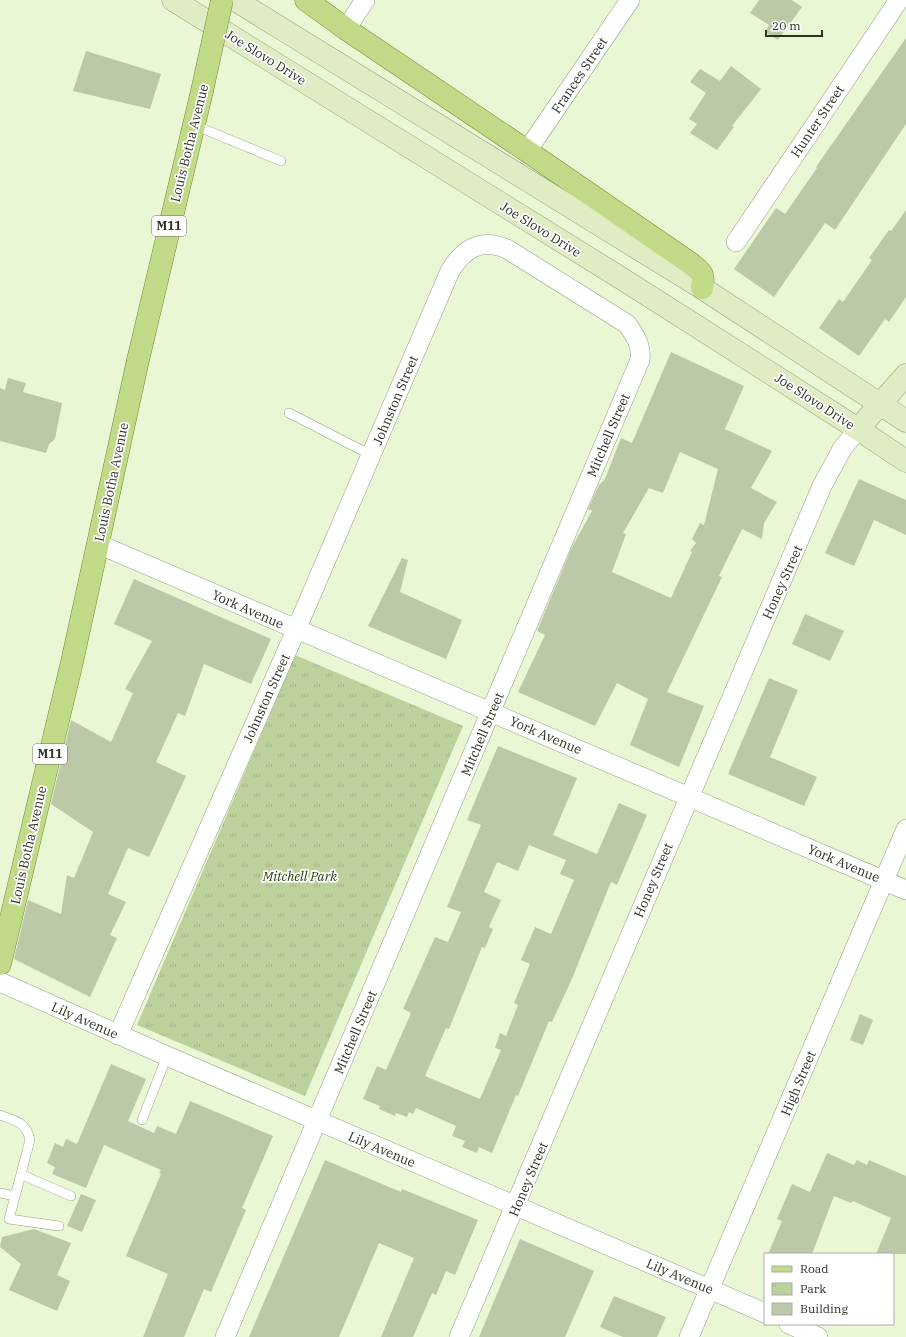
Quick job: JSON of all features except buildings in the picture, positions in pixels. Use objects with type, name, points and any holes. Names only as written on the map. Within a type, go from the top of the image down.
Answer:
[{"type":"main road","name":"Joe Slovo Drive","points":[[173,0],[370,120],[858,429],[906,461]]},
{"type":"main road","name":"Louis Botha Avenue","points":[[0,964],[98,544],[138,360],[202,91],[222,0]]},
{"type":"main road","points":[[235,0],[702,288],[906,421]]},
{"type":"main road","points":[[306,0],[346,29],[528,151],[690,263],[701,272],[704,278],[702,288]]},
{"type":"main road","points":[[858,429],[882,404],[906,375]]},
{"type":"street","points":[[346,29],[365,0]]},
{"type":"street","name":"Frances Street","points":[[528,151],[630,0]]},
{"type":"street","name":"Hunter Street","points":[[736,242],[899,0]]},
{"type":"street","name":"Mitchell Street","points":[[225,1337],[492,712],[640,360],[641,353],[634,333],[619,318],[507,249],[487,243],[476,246],[458,259],[450,271]]},
{"type":"street","name":"Johnston Street","points":[[118,1035],[296,630],[450,271]]},
{"type":"street","name":"Honey Street","points":[[459,1337],[822,486],[842,449],[858,429]]},
{"type":"street","name":"York Avenue","points":[[98,544],[906,890]]},
{"type":"street","name":"High Street","points":[[689,1337],[906,829]]},
{"type":"street","name":"Lily Avenue","points":[[0,982],[118,1035],[764,1314]]},
{"type":"street","points":[[791,1325],[818,1337]]},
{"type":"lane","points":[[194,125],[281,161]]},
{"type":"lane","points":[[289,413],[371,455]]},
{"type":"lane","points":[[142,1120],[167,1056]]},
{"type":"lane","points":[[0,1114],[22,1124],[28,1130],[30,1140],[22,1175],[5,1219],[59,1226]]},
{"type":"lane","points":[[22,1175],[71,1196]]},
{"type":"lane","points":[[0,1194],[15,1196]]},
{"type":"green space","name":"Mitchell Park","points":[[295,655],[463,726],[305,1096],[137,1025]]}]
